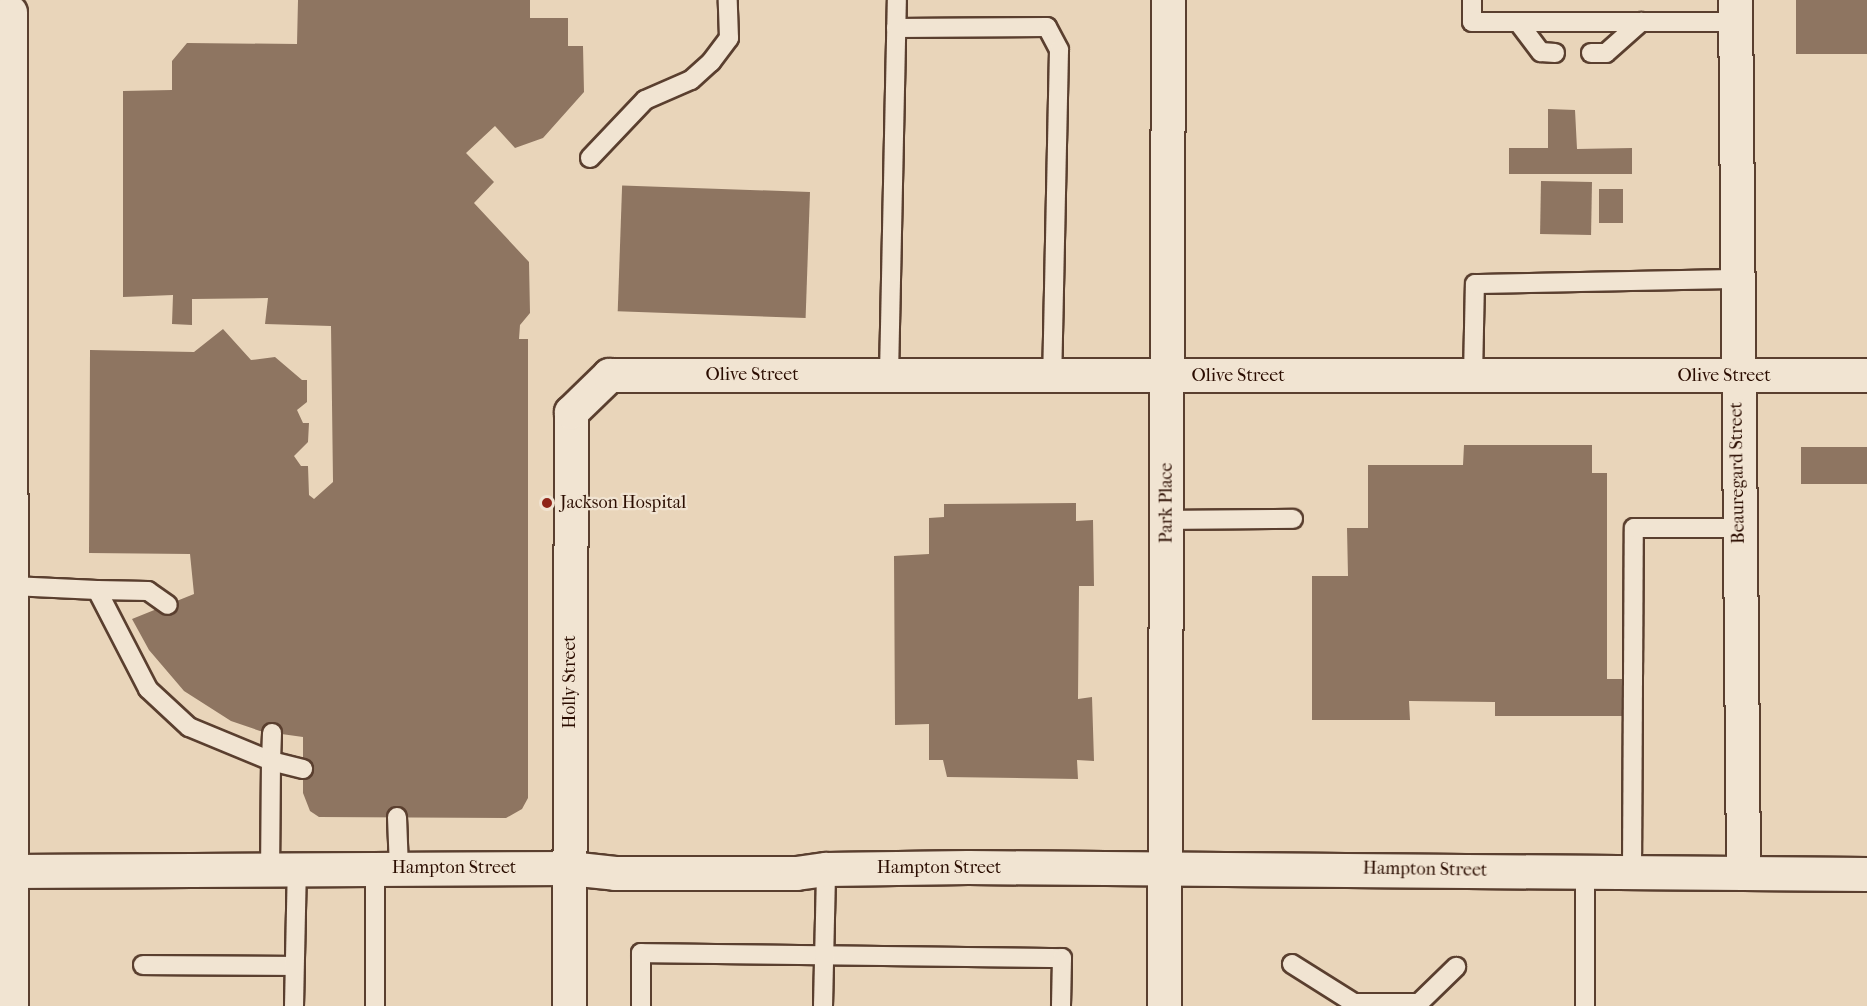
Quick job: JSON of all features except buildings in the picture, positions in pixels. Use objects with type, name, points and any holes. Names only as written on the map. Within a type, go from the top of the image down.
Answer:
[{"type":"street","name":"Park Place","points":[[1164,1006],[1169,375],[1168,0]]},
{"type":"street","name":"Beauregard Street","points":[[1736,11],[1736,376],[1743,873]]},
{"type":"street","points":[[10,12],[11,1006]]},
{"type":"street","name":"Olive Street","points":[[609,375],[1867,375]]},
{"type":"street","name":"Holly Street","points":[[569,1006],[571,412],[609,375]]},
{"type":"street","name":"Hampton Street","points":[[12,871],[569,868],[739,873],[826,869],[1165,868],[1867,874]]},
{"type":"lane","points":[[590,158],[645,100],[691,80],[711,62],[729,38],[728,0]]},
{"type":"lane","points":[[888,375],[897,0]]},
{"type":"lane","points":[[1472,0],[1472,22],[1641,22],[1736,11]]},
{"type":"lane","points":[[1518,22],[1541,52],[1555,53]]},
{"type":"lane","points":[[1591,53],[1606,53],[1641,22]]},
{"type":"lane","points":[[896,28],[1047,27],[1059,50],[1052,376]]},
{"type":"lane","points":[[1473,376],[1475,284],[1736,279]]},
{"type":"lane","points":[[1167,520],[1293,519]]},
{"type":"lane","points":[[1632,872],[1634,528],[1739,528]]},
{"type":"lane","points":[[12,586],[148,591],[168,605]]},
{"type":"lane","points":[[97,590],[148,689],[189,727],[271,762],[303,769]]},
{"type":"lane","points":[[272,733],[271,762],[294,966],[294,1006]]},
{"type":"lane","points":[[375,1006],[387,868],[397,817]]},
{"type":"lane","points":[[823,1006],[826,869]]},
{"type":"lane","points":[[1585,872],[1585,1006]]},
{"type":"lane","points":[[640,1006],[641,953],[1062,958],[1061,1006]]},
{"type":"lane","points":[[1292,964],[1354,1003],[1419,1003],[1456,967]]},
{"type":"lane","points":[[143,965],[294,966]]},
{"type":"place","name":"Jackson Hospital","points":[[547,503]]}]
